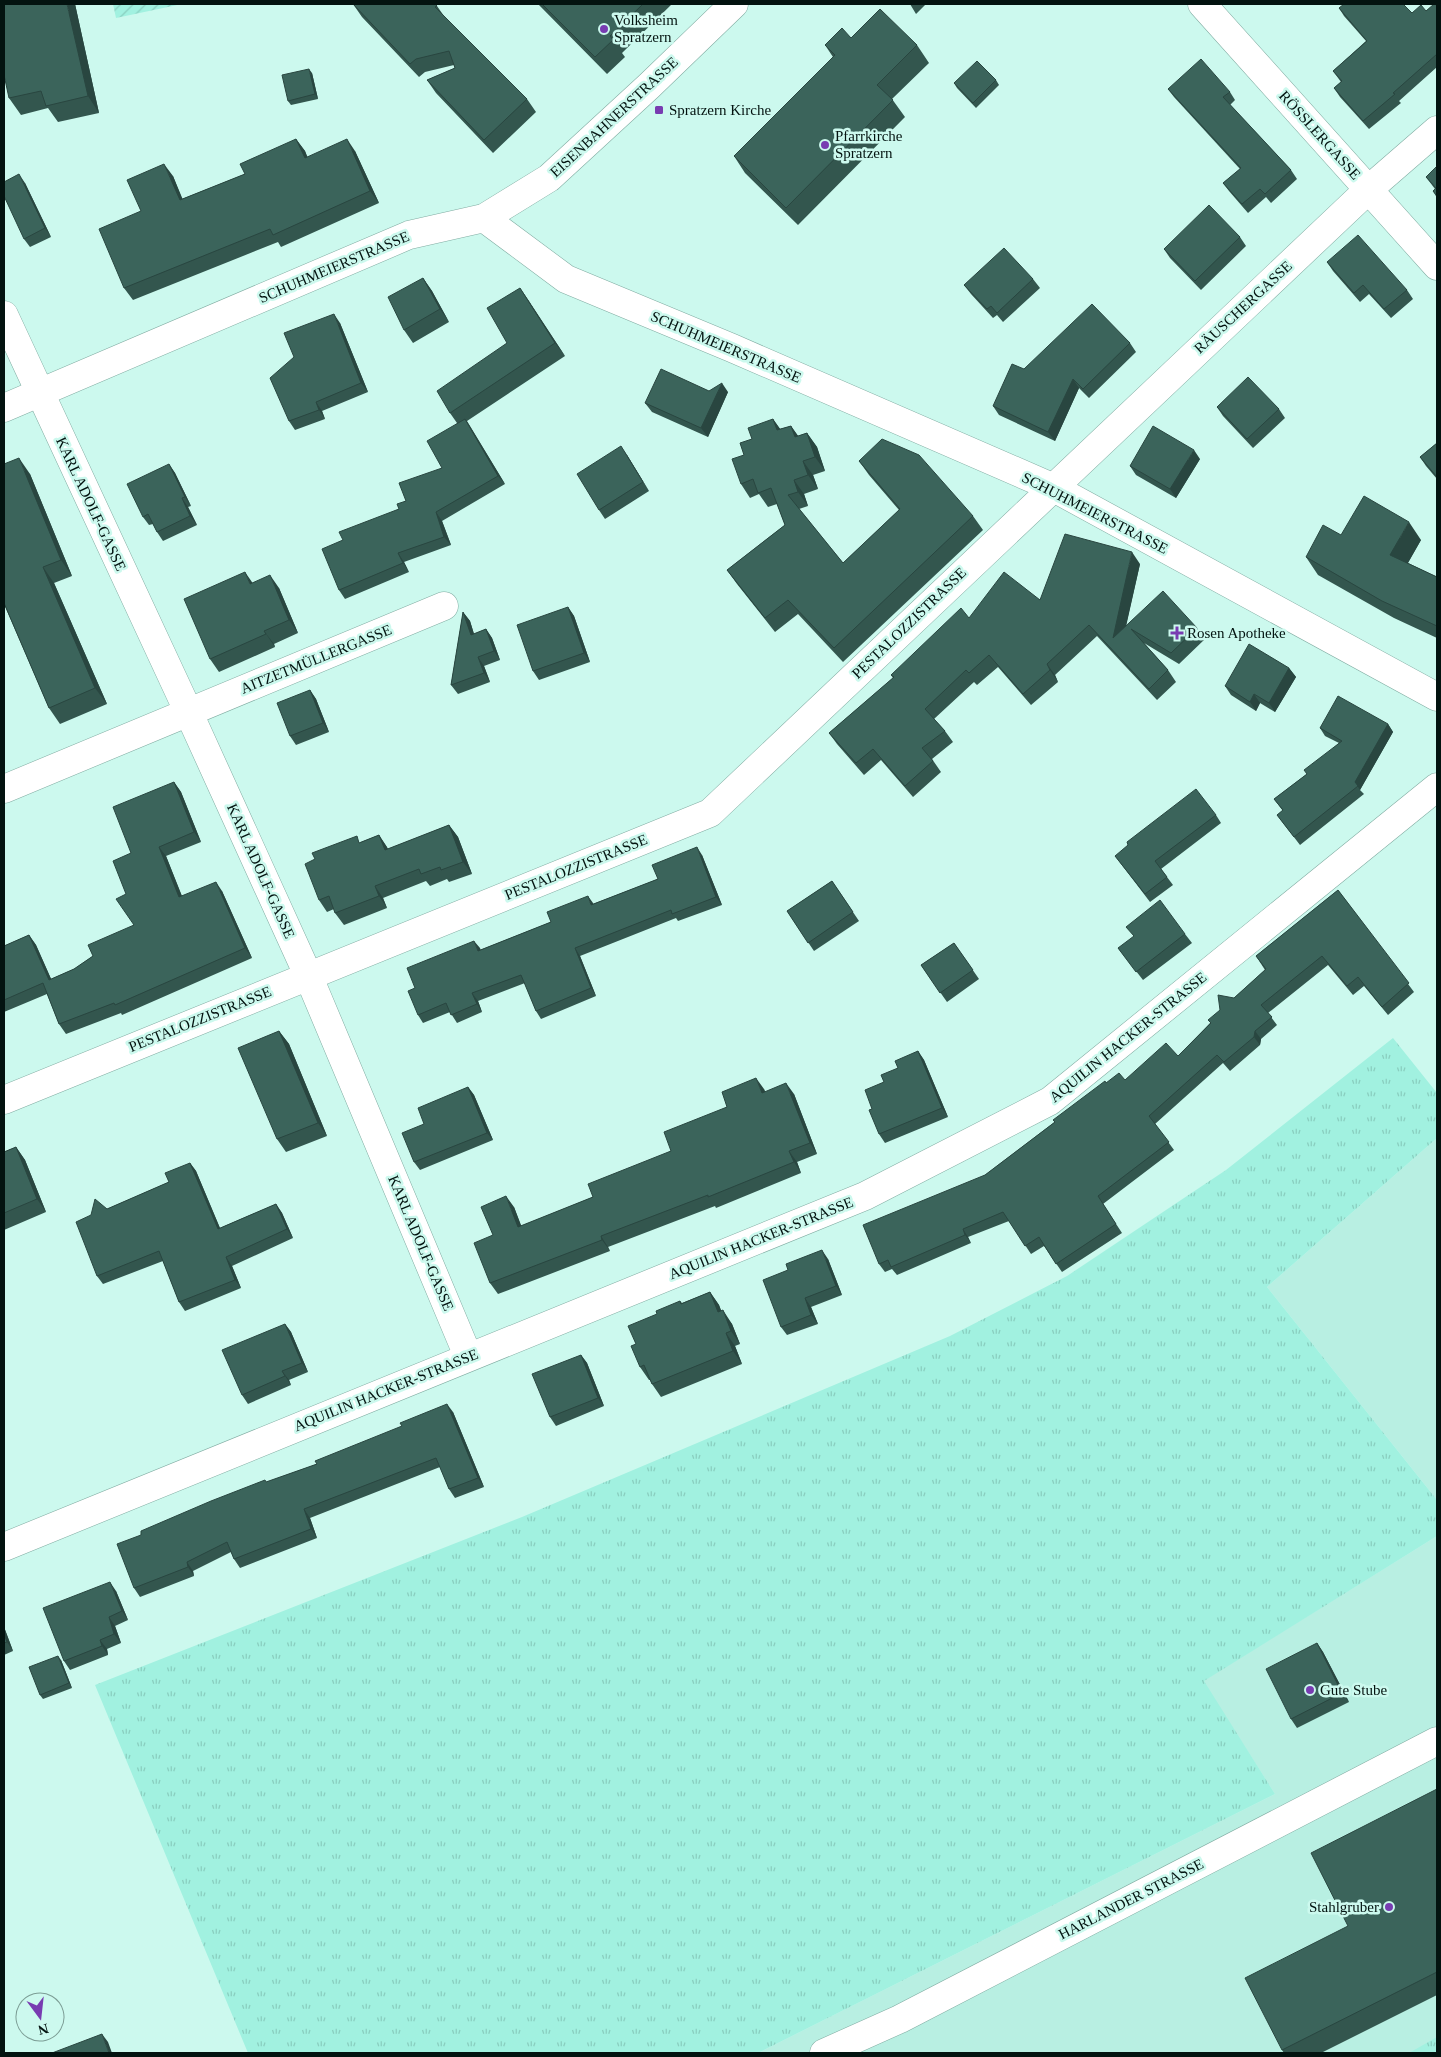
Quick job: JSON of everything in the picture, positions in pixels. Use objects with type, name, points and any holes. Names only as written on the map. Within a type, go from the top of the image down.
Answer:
[{"type":"street","name":"EISENBAHNERSTRASSE","points":[[484,218],[549,178],[734,4]]},
{"type":"street","name":"RÖSSLERGASSE","points":[[1202,4],[1437,266]]},
{"type":"street","name":"RÄUSCHERGASSE","points":[[1052,487],[1368,189],[1437,130]]},
{"type":"street","name":"SCHUHMEIERSTRASSE","points":[[4,408],[409,235],[484,218],[566,280],[732,348],[1052,487],[1437,697]]},
{"type":"street","name":"KARL ADOLF-GASSE","points":[[4,315],[308,975],[468,1356]]},
{"type":"street","name":"PESTALOZZISTRASSE","points":[[4,1100],[710,812],[1052,487]]},
{"type":"street","name":"AITZETMÜLLERGASSE","points":[[4,789],[444,606]]},
{"type":"street","name":"AQUILIN HACKER-STRASSE","points":[[4,1547],[468,1356],[865,1196],[1050,1102],[1437,787]]},
{"type":"street","name":"HARLANDER STRASSE","points":[[824,2053],[900,2019],[1437,1741]]},
{"type":"shaded area","points":[[1437,1138],[1437,1500],[1267,1287]]},
{"type":"shaded area","points":[[1437,1536],[1437,2053],[758,2053],[1275,1794],[1203,1681]]},
{"type":"green space","points":[[113,4],[182,4],[116,18]]},
{"type":"green space","points":[[1393,1038],[1437,1093],[1437,1138],[1267,1287],[1437,1500],[1437,1536],[1204,1681],[1275,1794],[758,2053],[248,2053],[95,1685],[522,1517],[950,1336],[1067,1276],[1226,1170]]},
{"type":"green space","points":[[1437,2037],[1437,2053],[1409,2053]]},
{"type":"building","points":[[4,4],[67,4],[88,96],[46,106],[41,91],[9,98],[4,75]]},
{"type":"building","points":[[353,4],[435,4],[437,6],[435,7],[527,99],[484,140],[427,80],[455,68],[449,51],[416,59],[410,64]]},
{"type":"building","points":[[542,4],[643,4],[610,36],[613,40],[595,57]]},
{"type":"building","points":[[1344,4],[1403,4],[1412,13],[1421,5],[1426,11],[1434,4],[1437,4],[1437,54],[1363,121],[1334,88],[1342,81],[1333,71],[1367,41],[1339,8]]},
{"type":"building","name":"Pfarrkirche Spratzern","points":[[880,9],[917,45],[877,85],[893,100],[786,208],[734,156],[835,55],[825,45],[842,28],[851,38]]},
{"type":"building","points":[[1201,59],[1230,92],[1223,97],[1291,170],[1265,194],[1260,189],[1242,204],[1223,183],[1241,168],[1168,89]]},
{"type":"building","points":[[977,61],[996,80],[973,103],[954,83]]},
{"type":"building","points":[[309,69],[315,94],[288,101],[282,75]]},
{"type":"building","points":[[296,139],[305,158],[347,139],[370,191],[273,235],[270,229],[124,288],[99,229],[141,211],[127,180],[164,164],[180,200],[245,174],[240,164]]},
{"type":"building","points":[[1437,166],[1437,196],[1433,191],[1436,188],[1426,177]]},
{"type":"building","points":[[19,174],[45,228],[24,239],[4,196],[4,182]]},
{"type":"building","points":[[1209,205],[1240,237],[1195,281],[1164,249]]},
{"type":"building","points":[[1358,235],[1407,290],[1384,309],[1363,285],[1354,293],[1327,262]]},
{"type":"building","points":[[1004,248],[1033,279],[997,313],[991,306],[987,309],[964,285]]},
{"type":"building","points":[[423,278],[440,309],[404,330],[388,297]]},
{"type":"building","points":[[520,288],[555,343],[450,413],[437,391],[507,343],[487,308]]},
{"type":"building","points":[[1092,304],[1130,343],[1083,389],[1073,379],[1048,432],[993,406],[1012,364],[1024,369]]},
{"type":"building","points":[[334,314],[361,383],[316,402],[319,410],[289,421],[270,378],[294,357],[284,333]]},
{"type":"building","points":[[661,369],[709,391],[722,383],[701,428],[645,403]]},
{"type":"building","points":[[1248,377],[1279,409],[1247,439],[1217,407]]},
{"type":"building","points":[[465,419],[498,476],[436,512],[444,537],[398,553],[403,563],[339,590],[322,549],[343,540],[339,532],[399,509],[397,504],[406,501],[399,483],[442,468],[427,441]]},
{"type":"building","points":[[773,419],[777,430],[791,426],[795,437],[807,433],[815,457],[803,461],[808,475],[794,480],[798,492],[788,495],[843,563],[900,509],[859,461],[882,439],[919,455],[973,516],[834,648],[788,600],[765,618],[727,570],[785,525],[771,488],[758,493],[753,479],[741,484],[732,459],[744,455],[740,443],[752,439],[748,428]]},
{"type":"building","points":[[1153,426],[1194,450],[1170,489],[1130,466]]},
{"type":"building","points":[[1437,443],[1437,477],[1420,457]]},
{"type":"building","points":[[621,446],[643,482],[599,510],[577,474]]},
{"type":"building","points":[[19,458],[61,560],[43,567],[95,688],[49,708],[4,603],[4,464]]},
{"type":"building","points":[[169,464],[185,497],[182,498],[190,516],[157,532],[148,514],[143,517],[127,484]]},
{"type":"building","points":[[1364,496],[1409,522],[1390,555],[1437,577],[1437,626],[1382,601],[1306,557],[1323,525],[1341,535]]},
{"type":"building","points":[[1065,534],[1132,552],[1113,638],[1163,591],[1197,628],[1171,653],[1131,629],[1168,670],[1149,689],[1089,625],[1047,664],[1050,670],[1023,694],[989,655],[969,673],[966,670],[925,709],[945,731],[922,748],[933,761],[905,786],[873,749],[856,763],[829,733],[894,677],[891,675],[961,608],[969,618],[1004,572],[1040,600]]},
{"type":"building","points":[[245,572],[250,584],[270,575],[289,620],[264,631],[266,634],[210,659],[184,599]]},
{"type":"building","points":[[568,607],[584,653],[533,671],[517,625]]},
{"type":"building","points":[[463,612],[471,635],[486,629],[494,651],[478,657],[484,673],[451,685]]},
{"type":"building","points":[[1249,644],[1289,668],[1269,703],[1254,694],[1250,702],[1225,686]]},
{"type":"building","points":[[310,690],[323,723],[290,736],[277,703]]},
{"type":"building","points":[[1338,696],[1388,724],[1355,782],[1358,786],[1294,837],[1277,815],[1283,810],[1274,799],[1307,774],[1304,770],[1342,741],[1320,728]]},
{"type":"building","points":[[174,782],[194,832],[159,847],[179,897],[216,882],[245,948],[115,1005],[114,1003],[59,1024],[43,983],[4,1000],[4,946],[29,935],[49,980],[74,969],[93,956],[88,945],[134,925],[116,899],[126,894],[113,861],[131,853],[113,807]]},
{"type":"building","points":[[1196,789],[1216,815],[1155,861],[1167,877],[1145,894],[1115,856],[1128,845],[1127,842]]},
{"type":"building","points":[[449,825],[463,862],[441,870],[440,867],[421,874],[419,869],[375,886],[379,896],[335,913],[329,896],[319,900],[305,864],[315,859],[312,853],[357,836],[359,843],[379,835],[385,850]]},
{"type":"building","points":[[697,847],[716,897],[672,914],[671,910],[575,948],[591,988],[536,1011],[521,975],[472,993],[477,1004],[451,1015],[446,1003],[418,1015],[408,991],[415,988],[407,968],[474,941],[478,951],[551,922],[547,912],[588,896],[591,905],[658,879],[652,865]]},
{"type":"building","points":[[832,881],[853,912],[808,943],[787,911]]},
{"type":"building","points":[[1338,890],[1409,983],[1382,1007],[1358,977],[1347,986],[1322,956],[1261,1005],[1272,1017],[1255,1031],[1254,1037],[1224,1062],[1217,1055],[1149,1116],[1169,1142],[1098,1196],[1116,1224],[1056,1264],[1039,1237],[1025,1246],[1003,1212],[963,1229],[965,1235],[891,1267],[888,1260],[879,1264],[863,1225],[985,1175],[1105,1081],[1106,1083],[1119,1073],[1125,1080],[1166,1043],[1178,1056],[1211,1023],[1208,1020],[1220,1010],[1218,995],[1234,998],[1266,969],[1256,956]]},
{"type":"building","points":[[1160,900],[1185,934],[1136,972],[1118,948],[1134,936],[1126,927]]},
{"type":"building","points":[[954,943],[973,970],[940,993],[921,965]]},
{"type":"building","points":[[279,1031],[318,1123],[277,1139],[238,1048]]},
{"type":"building","points":[[918,1051],[942,1108],[879,1134],[869,1110],[872,1109],[865,1090],[884,1082],[881,1075],[898,1068],[895,1061]]},
{"type":"building","points":[[756,1078],[762,1093],[786,1083],[810,1143],[789,1151],[794,1162],[708,1197],[708,1195],[601,1236],[602,1240],[490,1283],[474,1243],[493,1235],[481,1207],[506,1196],[518,1227],[593,1197],[588,1184],[671,1151],[664,1132],[727,1107],[722,1092]]},
{"type":"building","points":[[468,1087],[487,1133],[414,1162],[402,1133],[424,1124],[418,1108]]},
{"type":"building","points":[[16,1147],[37,1199],[4,1213],[4,1152]]},
{"type":"building","points":[[190,1163],[218,1229],[276,1204],[287,1229],[226,1257],[235,1280],[179,1302],[159,1251],[97,1276],[76,1222],[91,1215],[95,1199],[107,1209],[169,1182],[165,1173]]},
{"type":"building","points":[[822,1250],[836,1286],[805,1298],[811,1315],[781,1327],[763,1280],[788,1270],[786,1264]]},
{"type":"building","points":[[710,1292],[718,1312],[723,1310],[731,1331],[726,1333],[733,1351],[652,1384],[644,1365],[640,1367],[631,1346],[636,1344],[628,1326],[657,1314],[656,1311],[680,1301],[681,1304]]},
{"type":"building","points":[[285,1324],[302,1363],[282,1371],[285,1376],[242,1395],[222,1350]]},
{"type":"building","points":[[581,1355],[598,1398],[550,1417],[532,1374]]},
{"type":"building","points":[[447,1404],[478,1478],[449,1489],[436,1458],[304,1509],[311,1529],[234,1559],[227,1542],[187,1562],[188,1567],[134,1588],[117,1544],[141,1535],[141,1531],[211,1501],[265,1480],[266,1482],[317,1464],[315,1461],[402,1426],[400,1423]]},
{"type":"building","points":[[110,1582],[122,1611],[109,1617],[114,1634],[100,1640],[102,1646],[64,1661],[43,1608]]},
{"type":"building","name":"Gute Stube","points":[[1317,1643],[1342,1693],[1291,1719],[1266,1669]]},
{"type":"building","points":[[58,1656],[69,1683],[40,1695],[29,1667]]},
{"type":"building","name":"Stahlgruber","points":[[1437,1789],[1437,1972],[1282,2050],[1245,1978],[1348,1926],[1311,1853]]},
{"type":"building","points":[[102,2034],[109,2053],[52,2053]]},
{"type":"place","name":"Volksheim Spratzern","points":[[604,29]]},
{"type":"place","name":"Spratzern Kirche","points":[[659,110]]},
{"type":"place","name":"Pfarrkirche Spratzern","points":[[825,145]]},
{"type":"place","name":"Rosen Apotheke","points":[[1177,633]]},
{"type":"place","name":"Gute Stube","points":[[1310,1690]]},
{"type":"place","name":"Stahlgruber","points":[[1389,1907]]}]
